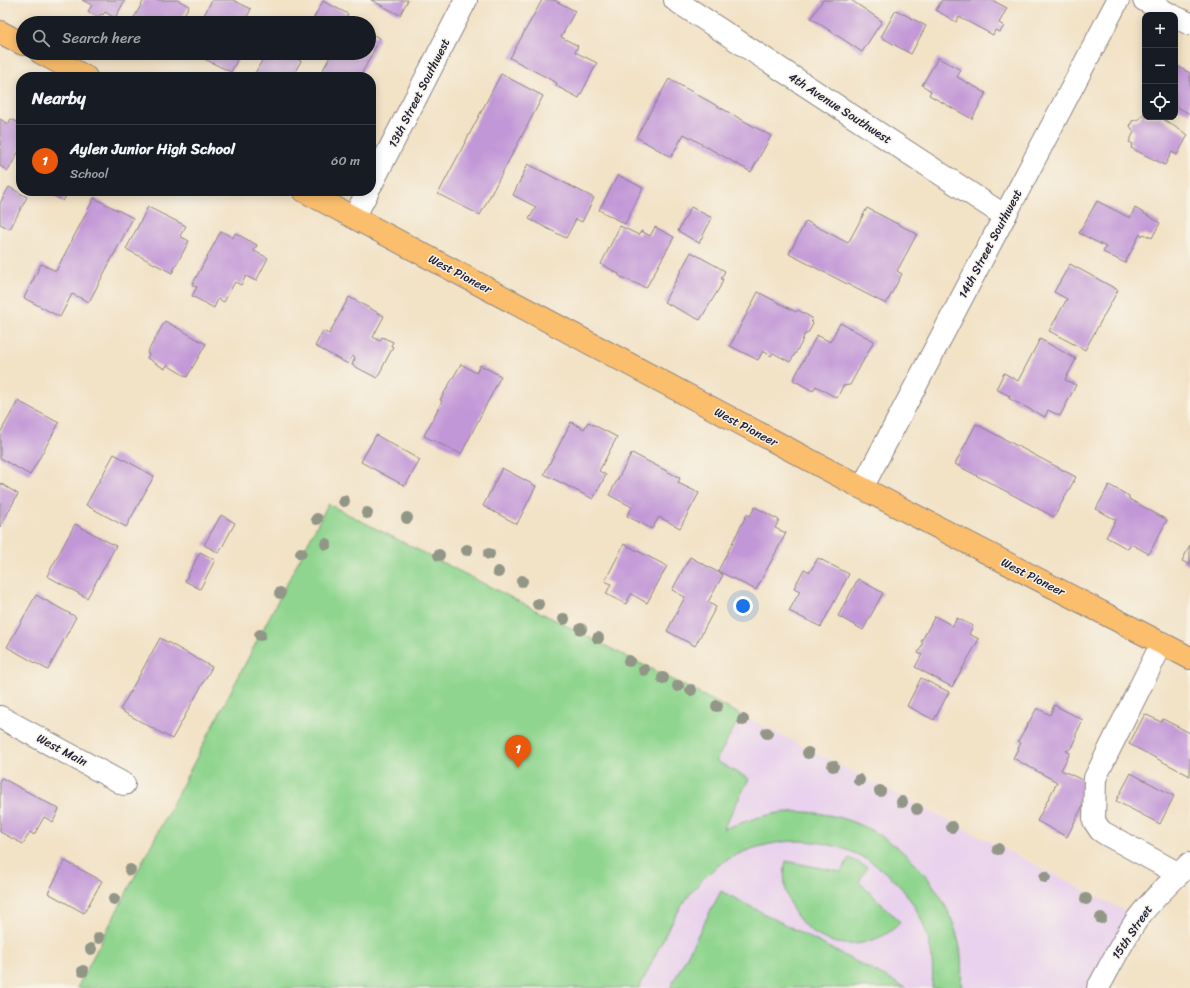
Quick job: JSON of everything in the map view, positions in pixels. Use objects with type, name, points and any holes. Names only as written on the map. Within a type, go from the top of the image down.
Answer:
[{"type":"main road","points":[[0,32],[16,40]]},
{"type":"main road","points":[[54,60],[77,72]]},
{"type":"main road","name":"West Pioneer","points":[[314,196],[862,488],[1190,658]]},
{"type":"street","name":"13th Street Southwest","points":[[376,175],[466,0]]},
{"type":"street","name":"4th Avenue Southwest","points":[[674,0],[1005,216]]},
{"type":"street","name":"14th Street Southwest","points":[[862,488],[1118,0]]},
{"type":"street","points":[[1144,0],[1166,12]]},
{"type":"street","points":[[1178,18],[1190,24]]},
{"type":"street","points":[[354,217],[365,196]]},
{"type":"street","points":[[1162,643],[1096,776],[1094,821],[1104,833],[1185,869]]},
{"type":"street","name":"West Main","points":[[0,717],[124,784]]},
{"type":"street","name":"15th Street","points":[[1098,988],[1120,946],[1139,918],[1185,869]]},
{"type":"shaded area","points":[[328,504],[1139,918],[1103,988],[77,988]]},
{"type":"green space","points":[[328,504],[741,715],[716,761],[749,779],[723,829],[772,814],[790,812],[819,813],[847,820],[873,832],[897,848],[918,867],[936,890],[950,915],[960,948],[962,965],[961,988],[932,988],[931,951],[922,921],[909,898],[893,879],[873,863],[851,852],[827,844],[801,841],[775,843],[746,851],[725,861],[705,877],[682,906],[672,922],[639,988],[77,988]]},
{"type":"green space","points":[[849,858],[867,867],[859,882],[900,922],[892,930],[882,936],[856,944],[838,943],[821,937],[807,927],[796,914],[788,898],[785,880],[786,861],[841,872]]},
{"type":"green space","points":[[721,891],[906,988],[670,988]]},
{"type":"building","points":[[82,0],[125,0],[116,16],[112,16],[105,12],[103,15],[101,14],[96,16],[88,12],[92,5]]},
{"type":"building","points":[[144,0],[178,0],[189,6],[183,16],[135,16]]},
{"type":"building","points":[[212,0],[233,0],[251,9],[248,16],[204,16]]},
{"type":"building","points":[[371,0],[408,0],[400,15]]},
{"type":"building","points":[[542,0],[554,0],[575,11],[561,37],[578,46],[575,52],[597,63],[579,98],[556,86],[557,83],[510,58]]},
{"type":"building","points":[[823,0],[851,0],[882,21],[862,52],[811,18]]},
{"type":"building","points":[[942,0],[992,0],[1007,8],[999,23],[1004,26],[1000,32],[995,30],[993,35],[959,17],[956,22],[936,10]]},
{"type":"building","points":[[323,1],[348,14],[347,16],[315,16]]},
{"type":"building","points":[[896,10],[926,26],[911,54],[881,37]]},
{"type":"building","points":[[376,36],[380,38],[376,46]]},
{"type":"building","points":[[938,58],[961,70],[957,77],[986,93],[972,119],[929,95],[931,91],[922,85]]},
{"type":"building","points":[[206,60],[237,60],[231,72]]},
{"type":"building","points":[[262,60],[301,61],[295,72],[256,72]]},
{"type":"building","points":[[328,60],[369,60],[363,72],[322,72]]},
{"type":"building","points":[[1178,67],[1190,73],[1190,114],[1178,108]]},
{"type":"building","points":[[501,74],[543,96],[480,215],[438,194]]},
{"type":"building","points":[[669,79],[771,136],[751,172],[684,134],[671,157],[636,137]]},
{"type":"building","points":[[1142,116],[1142,120],[1165,120],[1188,135],[1177,155],[1172,152],[1165,165],[1131,148],[1133,144],[1129,142],[1134,132],[1130,126],[1132,121],[1139,119]]},
{"type":"building","points":[[0,119],[8,124],[11,119],[16,122],[16,156],[8,171],[0,166]]},
{"type":"building","points":[[528,164],[594,198],[582,222],[576,219],[566,238],[529,219],[536,207],[513,195]]},
{"type":"building","points":[[618,175],[643,188],[625,224],[599,210]]},
{"type":"building","points":[[9,187],[16,191],[16,196],[27,197],[10,229],[0,224],[0,203]]},
{"type":"building","points":[[54,196],[66,196],[63,201]]},
{"type":"building","points":[[94,198],[133,218],[89,302],[72,294],[60,317],[24,298],[41,264],[56,271]]},
{"type":"building","points":[[1097,201],[1130,218],[1135,208],[1160,223],[1152,238],[1144,234],[1142,236],[1140,234],[1125,263],[1103,252],[1106,247],[1079,233]]},
{"type":"building","points":[[148,207],[186,226],[180,236],[189,241],[172,273],[126,249]]},
{"type":"building","points":[[691,207],[712,218],[699,243],[678,231]]},
{"type":"building","points":[[867,208],[917,234],[897,271],[902,274],[886,304],[789,254],[806,221],[848,243]]},
{"type":"building","points":[[620,226],[639,235],[641,231],[650,236],[655,227],[674,237],[646,288],[619,276],[619,274],[601,264]]},
{"type":"building","points":[[221,231],[233,238],[235,233],[257,245],[254,251],[268,258],[256,281],[246,276],[241,285],[235,282],[224,302],[218,299],[214,308],[192,296],[197,287],[192,285]]},
{"type":"building","points":[[691,252],[725,271],[721,279],[723,279],[720,287],[700,320],[664,302]]},
{"type":"building","points":[[1070,264],[1118,290],[1085,350],[1049,331],[1067,299],[1054,292]]},
{"type":"building","points":[[758,292],[796,312],[798,310],[812,318],[811,321],[813,324],[808,333],[804,335],[801,344],[790,362],[773,353],[771,356],[763,351],[758,360],[730,346]]},
{"type":"building","points":[[349,297],[384,316],[373,337],[380,341],[382,337],[393,342],[391,346],[393,347],[377,378],[352,365],[355,358],[352,356],[348,364],[315,346],[323,331],[329,334]]},
{"type":"building","points":[[165,321],[206,344],[187,377],[167,365],[165,369],[147,358],[149,354],[147,353]]},
{"type":"building","points":[[840,323],[874,341],[850,385],[843,386],[837,398],[816,386],[813,391],[793,380],[817,335],[830,342]]},
{"type":"building","points":[[1040,339],[1076,359],[1065,380],[1076,385],[1060,416],[1048,410],[1045,417],[1008,398],[1010,396],[996,389],[1004,373],[1018,381]]},
{"type":"building","points":[[461,364],[476,373],[480,365],[501,376],[461,454],[424,436],[442,401],[440,400]]},
{"type":"building","points":[[18,401],[59,423],[30,475],[0,458],[0,433]]},
{"type":"building","points":[[571,422],[584,429],[588,422],[617,437],[599,471],[606,475],[593,499],[544,474]]},
{"type":"building","points":[[976,424],[1076,477],[1054,517],[955,464]]},
{"type":"building","points":[[376,435],[420,460],[405,486],[361,462]]},
{"type":"building","points":[[632,453],[680,478],[678,483],[699,493],[680,528],[659,517],[652,529],[627,516],[632,507],[609,495]]},
{"type":"building","points":[[114,454],[154,476],[126,527],[86,505]]},
{"type":"building","points":[[502,468],[536,486],[517,524],[483,506]]},
{"type":"building","points":[[0,483],[18,494],[0,527]]},
{"type":"building","points":[[1109,485],[1129,496],[1129,499],[1167,520],[1149,554],[1131,544],[1128,549],[1106,537],[1116,520],[1096,509]]},
{"type":"building","points":[[755,507],[779,520],[775,528],[786,533],[756,590],[718,571],[747,514],[750,516]]},
{"type":"building","points":[[221,515],[235,523],[219,553],[204,545]]},
{"type":"building","points":[[75,524],[116,546],[87,598],[47,576]]},
{"type":"building","points":[[624,544],[667,566],[647,603],[631,594],[626,604],[606,594],[611,584],[605,581]]},
{"type":"building","points":[[1190,545],[1190,565],[1182,561]]},
{"type":"building","points":[[200,552],[215,560],[200,589],[185,581]]},
{"type":"building","points":[[690,557],[723,575],[708,602],[716,607],[695,646],[667,631],[685,597],[672,590]]},
{"type":"building","points":[[818,558],[849,574],[821,627],[789,611],[800,591],[794,588],[804,569],[810,572]]},
{"type":"building","points":[[858,579],[883,593],[863,630],[838,616]]},
{"type":"building","points":[[36,595],[76,617],[48,670],[7,647]]},
{"type":"building","points":[[935,616],[953,626],[957,618],[973,626],[969,634],[979,639],[952,687],[915,667],[922,655],[918,653],[923,643],[921,642]]},
{"type":"building","points":[[160,638],[212,667],[172,739],[120,710]]},
{"type":"building","points":[[921,678],[949,692],[934,720],[907,706]]},
{"type":"building","points":[[1054,705],[1083,720],[1076,734],[1076,739],[1072,748],[1066,751],[1070,753],[1061,770],[1093,785],[1067,837],[1037,821],[1057,782],[1013,758],[1021,743],[1018,741],[1037,708],[1050,715]]},
{"type":"building","points":[[1145,714],[1161,722],[1163,719],[1190,733],[1190,776],[1129,744]]},
{"type":"building","points":[[1131,773],[1174,796],[1160,824],[1116,801]]},
{"type":"building","points":[[2,778],[59,809],[53,822],[44,817],[34,835],[30,832],[23,844],[0,832],[0,779]]},
{"type":"building","points":[[65,861],[102,881],[84,913],[48,893]]},
{"type":"place","name":"Aylen Junior High School","points":[[518,768]]}]
